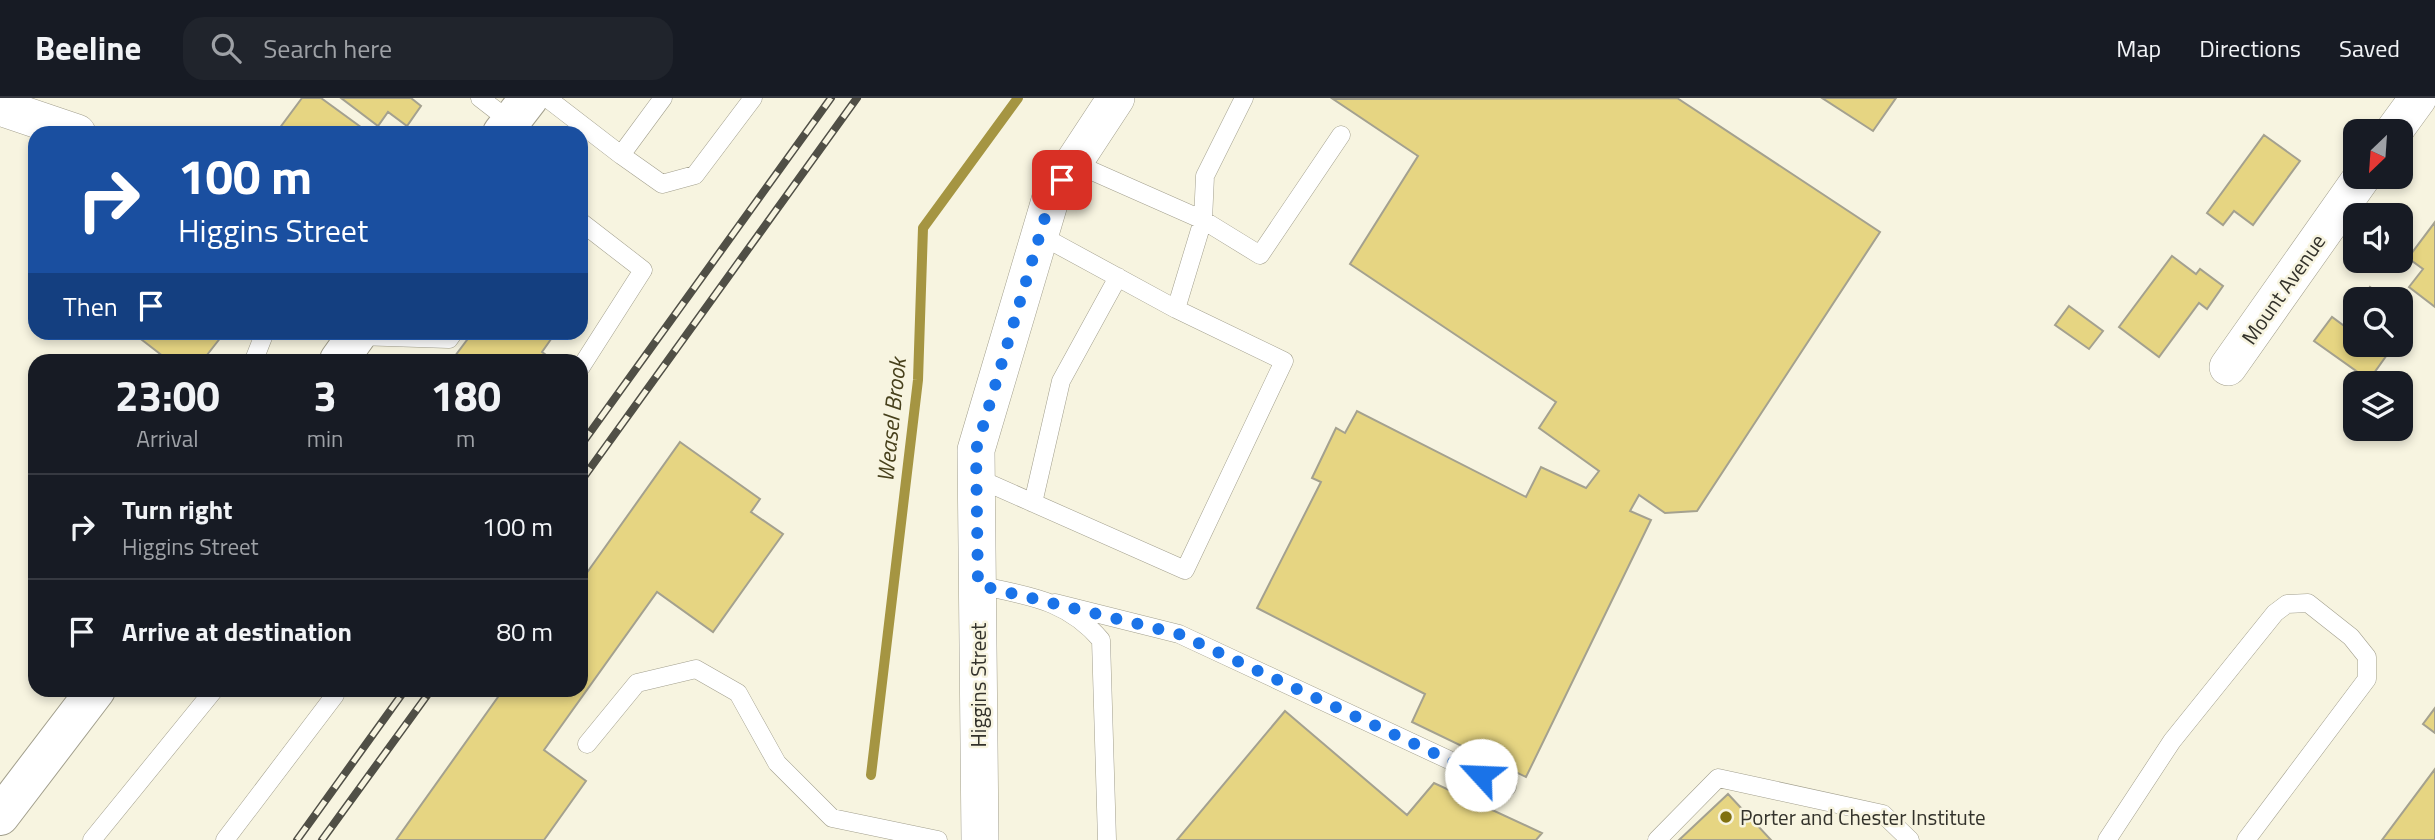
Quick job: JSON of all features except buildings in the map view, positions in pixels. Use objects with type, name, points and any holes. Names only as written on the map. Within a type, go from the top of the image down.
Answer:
[{"type":"main road","points":[[0,816],[91,697]]},
{"type":"street","name":"Higgins Street","points":[[980,840],[976,450],[1051,197],[1116,98]]},
{"type":"street","points":[[2403,119],[2418,98]]},
{"type":"street","points":[[0,107],[56,126]]},
{"type":"street","name":"Mount Avenue","points":[[2228,367],[2354,189]]},
{"type":"lane","points":[[480,98],[514,118]]},
{"type":"lane","points":[[547,98],[583,126]]},
{"type":"lane","points":[[621,155],[663,98]]},
{"type":"lane","points":[[588,130],[662,184],[695,175],[753,98]]},
{"type":"lane","points":[[1176,309],[1203,220],[1205,176],[1244,98]]},
{"type":"lane","points":[[1074,163],[1203,220],[1260,255],[1341,135]]},
{"type":"lane","points":[[588,227],[643,270],[588,357]]},
{"type":"lane","points":[[976,478],[1185,570],[1284,361],[1176,309],[1040,235]]},
{"type":"lane","points":[[1033,503],[1060,381],[1118,277]]},
{"type":"lane","points":[[352,343],[425,340]]},
{"type":"lane","points":[[978,585],[1179,634],[1507,787]]},
{"type":"lane","points":[[1055,603],[1086,622],[1101,640],[1107,840]]},
{"type":"lane","points":[[2106,840],[2172,741],[2275,613],[2287,604],[2308,603],[2351,638],[2367,657],[2367,679],[2246,840]]},
{"type":"lane","points":[[587,744],[637,684],[696,669],[738,693],[777,763],[832,818],[938,840]]},
{"type":"lane","points":[[92,840],[208,697]]},
{"type":"lane","points":[[225,840],[330,697]]},
{"type":"lane","points":[[1657,840],[1718,778],[1883,814],[1910,840]]},
{"type":"waterway","name":"Weasel Brook","points":[[871,775],[918,380],[923,228],[1018,98]]},
{"type":"railway","points":[[588,435],[831,98]]},
{"type":"railway","points":[[588,471],[857,98]]},
{"type":"railway","points":[[297,840],[400,697]]},
{"type":"railway","points":[[322,840],[426,697]]},
{"type":"place","name":"Porter and Chester Institute","points":[[1726,817]]},
{"type":"route","points":[[1062,180],[1051,197],[976,450],[978,585],[1179,634],[1481,775]]}]
